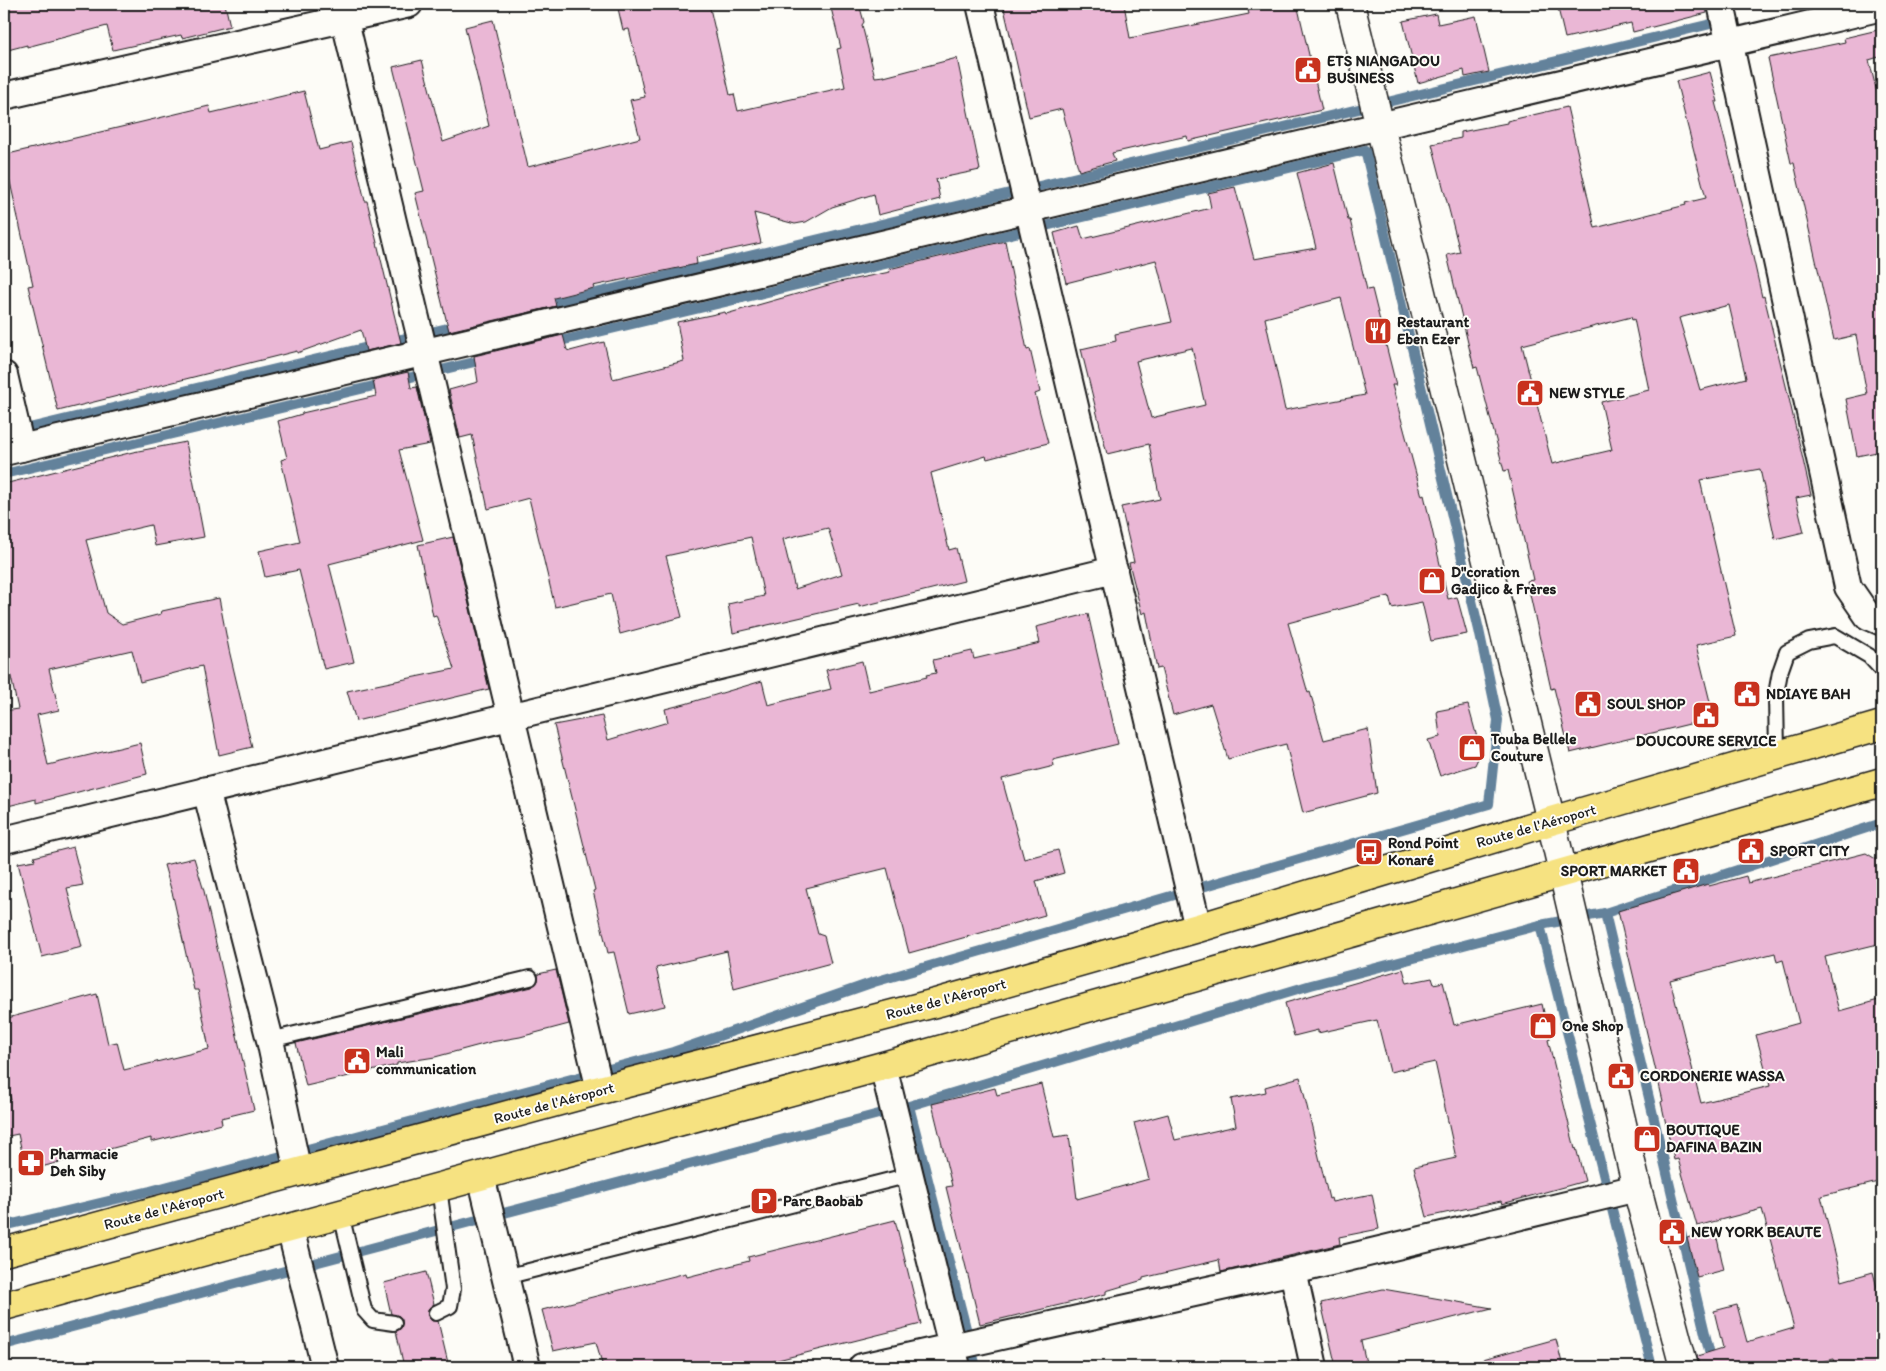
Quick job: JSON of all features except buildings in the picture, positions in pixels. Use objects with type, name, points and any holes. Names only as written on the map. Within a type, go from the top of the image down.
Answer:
[{"type":"highway","name":"Route de l'Aéroport","points":[[4,1252],[600,1090],[939,1002],[1198,928],[1551,821],[1882,725]]},
{"type":"highway","points":[[4,1306],[883,1066],[1882,782]]},
{"type":"main road","points":[[1350,4],[1551,821],[1637,1188],[1684,1367]]},
{"type":"street","points":[[4,96],[343,12],[409,4]]},
{"type":"street","points":[[980,4],[1198,928]]},
{"type":"street","points":[[1721,4],[1848,587],[1868,616],[1882,622]]},
{"type":"street","points":[[4,375],[13,450],[1882,7]]},
{"type":"street","points":[[343,12],[600,1090]]},
{"type":"street","points":[[4,840],[1114,570]]},
{"type":"street","points":[[206,790],[270,1040],[298,1172]]},
{"type":"street","points":[[883,1066],[955,1357]]},
{"type":"street","points":[[481,1176],[527,1367]]},
{"type":"street","points":[[862,1367],[955,1357],[1293,1271],[1637,1188]]},
{"type":"street","points":[[290,1228],[325,1367]]},
{"type":"street","points":[[1293,1271],[1314,1367]]},
{"type":"lane","points":[[1778,756],[1776,694],[1780,672],[1787,652],[1809,641],[1835,636],[1869,656],[1882,670]]},
{"type":"lane","points":[[270,1040],[530,978]]},
{"type":"lane","points":[[505,1277],[910,1175]]},
{"type":"lane","points":[[436,1313],[450,1306],[453,1289],[439,1188]]},
{"type":"lane","points":[[341,1214],[364,1310],[373,1320],[394,1323]]},
{"type":"waterway","points":[[542,306],[1719,22]]},
{"type":"waterway","points":[[4,1226],[150,1191],[673,1052],[874,982],[1489,804],[1498,720],[1479,630],[1365,150],[552,343]]},
{"type":"waterway","points":[[4,434],[460,325]]},
{"type":"waterway","points":[[4,474],[487,359]]},
{"type":"waterway","points":[[4,1345],[909,1106],[1311,985],[1540,925],[1605,913],[1882,823]]},
{"type":"waterway","points":[[1605,913],[1713,1367]]},
{"type":"waterway","points":[[1540,925],[1652,1367]]},
{"type":"waterway","points":[[909,1106],[976,1367]]},
{"type":"place","name":"ETS NIANGADOU BUSINESS","points":[[1308,70]]},
{"type":"place","name":"Restaurant Eben Ezer","points":[[1378,331]]},
{"type":"place","name":"NEW STYLE","points":[[1530,393]]},
{"type":"place","name":"D\"coration Gadjico & Frères","points":[[1432,581]]},
{"type":"place","name":"NDIAYE BAH","points":[[1747,694]]},
{"type":"place","name":"SOUL SHOP","points":[[1588,704]]},
{"type":"place","name":"DOUCOURE SERVICE","points":[[1706,715]]},
{"type":"place","name":"Touba Bellele Couture","points":[[1472,748]]},
{"type":"place","name":"SPORT CITY","points":[[1751,851]]},
{"type":"place","name":"Rond Point Konaré","points":[[1369,852]]},
{"type":"place","name":"SPORT MARKET","points":[[1686,871]]},
{"type":"place","name":"One Shop","points":[[1543,1026]]},
{"type":"place","name":"Mali communication","points":[[357,1061]]},
{"type":"place","name":"CORDONERIE WASSA","points":[[1621,1076]]},
{"type":"place","name":"BOUTIQUE DAFINA BAZIN","points":[[1647,1139]]},
{"type":"place","name":"Pharmacie Deh Siby","points":[[31,1163]]},
{"type":"place","name":"Parc Baobab","points":[[764,1201]]},
{"type":"place","name":"NEW YORK BEAUTE","points":[[1672,1232]]}]
